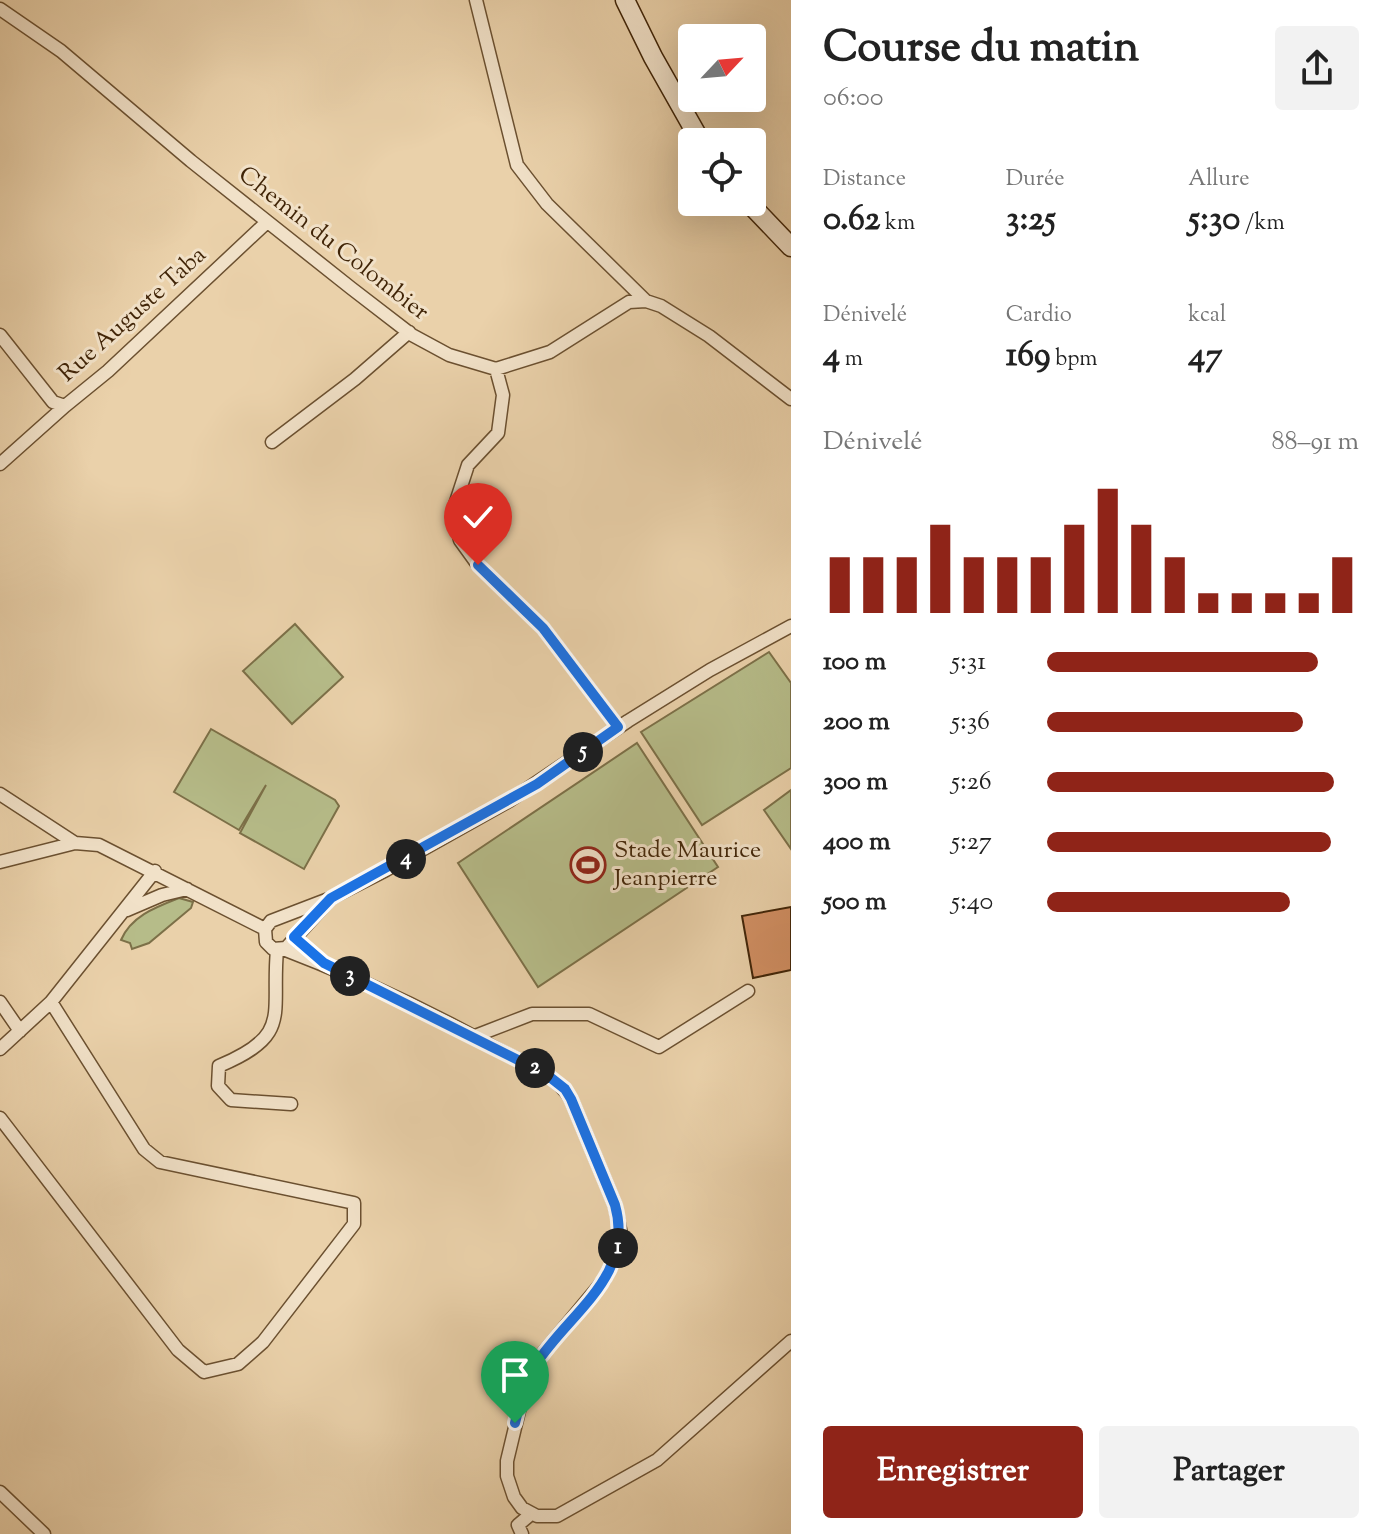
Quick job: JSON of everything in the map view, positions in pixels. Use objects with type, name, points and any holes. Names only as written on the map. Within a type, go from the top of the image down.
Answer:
[{"type":"main road","points":[[625,0],[693,128]]},
{"type":"main road","points":[[762,216],[790,244]]},
{"type":"street","points":[[476,0],[517,165],[547,204],[646,301]]},
{"type":"street","name":"Chemin du Colombier","points":[[0,9],[61,51],[267,222],[409,332],[449,355],[496,369]]},
{"type":"street","name":"Rue Auguste Taba","points":[[0,335],[53,402],[65,406],[108,371],[267,222]]},
{"type":"street","points":[[618,727],[543,628],[478,565],[460,540],[453,511],[468,465],[498,433],[503,395],[496,369],[550,352],[629,302],[646,301],[661,306],[709,336],[791,399]]},
{"type":"street","points":[[272,442],[355,379],[409,332]]},
{"type":"street","points":[[0,464],[65,406]]},
{"type":"street","points":[[791,626],[710,670],[618,727],[537,784],[331,898],[271,921],[265,929],[266,942],[324,963],[475,1036],[546,1074],[565,1089],[598,1162],[620,1222],[616,1256],[604,1280],[543,1353],[524,1390],[507,1461],[507,1476],[514,1497],[531,1514],[545,1517],[566,1512],[657,1460],[791,1341]]},
{"type":"street","points":[[0,794],[75,843],[108,849],[265,929]]},
{"type":"street","points":[[0,862],[75,843]]},
{"type":"street","points":[[0,1049],[51,1002],[155,871]]},
{"type":"street","points":[[124,911],[162,895],[187,889]]},
{"type":"street","points":[[291,1104],[231,1100],[218,1086],[219,1066],[242,1056],[270,1033],[277,1015],[274,979],[280,949],[331,898]]},
{"type":"street","points":[[281,919],[290,923],[294,937],[324,963]]},
{"type":"street","points":[[475,1036],[532,1014],[589,1014],[659,1047],[748,991]]},
{"type":"street","points":[[0,1002],[20,1031]]},
{"type":"street","points":[[0,1118],[178,1350],[204,1372],[238,1364],[263,1342],[354,1224],[354,1203],[160,1162],[144,1149],[51,1002]]},
{"type":"street","points":[[0,1492],[44,1534]]},
{"type":"street","points":[[522,1534],[518,1525],[531,1514]]},
{"type":"green space","points":[[295,624],[343,677],[292,724],[243,671]]},
{"type":"green space","points":[[769,652],[791,683],[791,768],[702,825],[641,732]]},
{"type":"green space","points":[[211,729],[335,800],[339,806],[304,869],[240,833],[266,785],[239,830],[174,792]]},
{"type":"green space","name":"Stade Maurice Jeanpierre","points":[[637,743],[718,867],[538,987],[458,863]]},
{"type":"green space","points":[[791,790],[791,849],[764,810]]},
{"type":"green space","points":[[179,898],[193,902],[191,908],[149,943],[132,949],[130,943],[121,940],[138,919]]},
{"type":"building","points":[[791,907],[791,970],[753,978],[742,916]]},
{"type":"place","name":"Stade Maurice Jeanpierre","points":[[588,865]]},
{"type":"route","points":[[478,565],[543,628],[618,727],[537,784],[331,898],[294,937],[324,963],[546,1074],[565,1089],[571,1099],[615,1205],[621,1234],[616,1256],[604,1280],[543,1353],[528,1378],[515,1423]]}]
